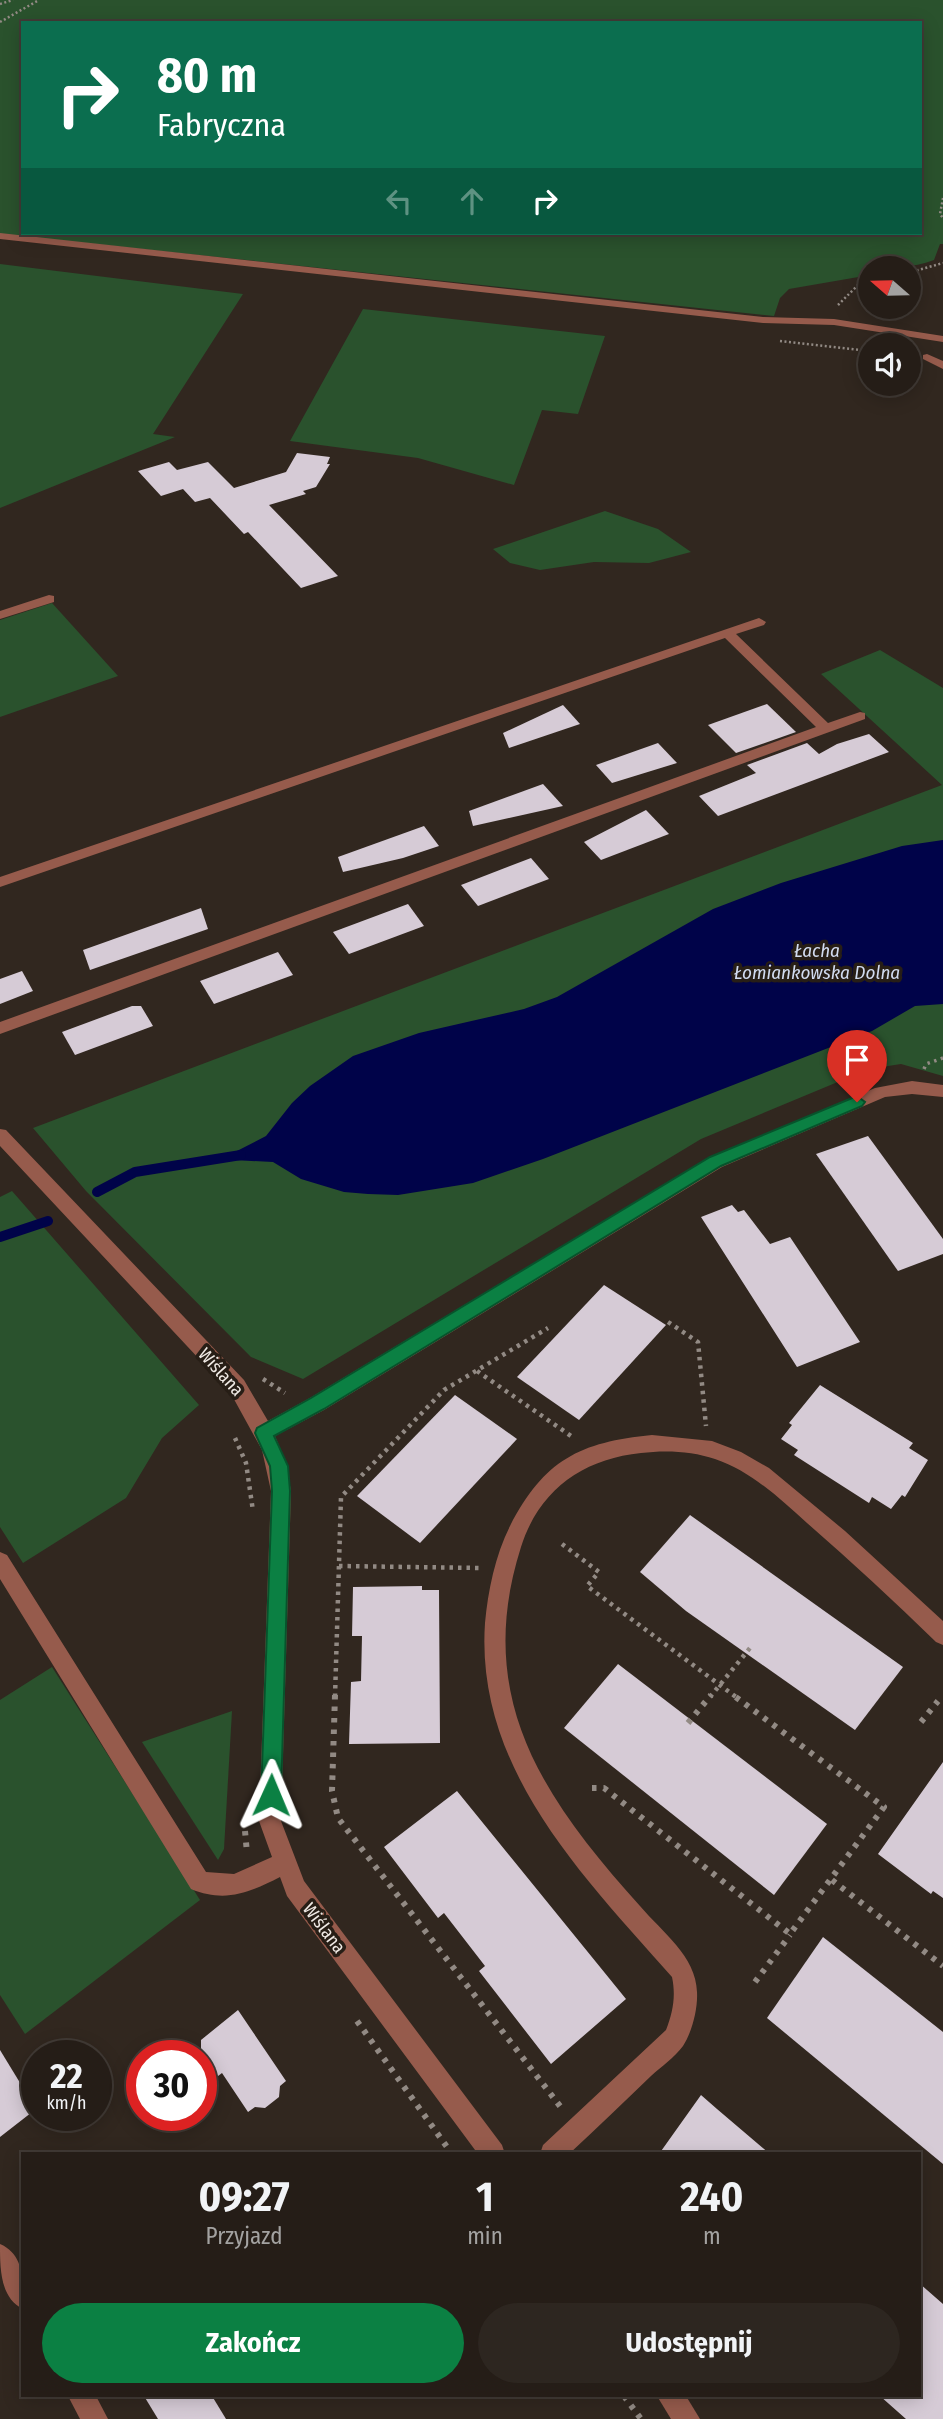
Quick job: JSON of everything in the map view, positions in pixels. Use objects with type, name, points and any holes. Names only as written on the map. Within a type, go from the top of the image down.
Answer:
[{"type":"street","points":[[0,236],[749,319],[834,322],[943,339]]},
{"type":"street","points":[[927,357],[943,366]]},
{"type":"street","points":[[0,615],[49,599]]},
{"type":"street","points":[[0,882],[759,622]]},
{"type":"street","points":[[727,633],[825,728]]},
{"type":"street","points":[[0,1028],[860,716]]},
{"type":"street","points":[[264,1433],[317,1404],[716,1162],[881,1092],[919,1086],[943,1091]]},
{"type":"street","name":"Wiślana","points":[[0,1135],[237,1386],[264,1433],[279,1466],[281,1491],[271,1821],[295,1888],[492,2152]]},
{"type":"street","points":[[554,2152],[674,2038],[688,1996],[683,1972],[559,1827],[524,1767],[503,1706],[493,1648],[501,1579],[519,1528],[542,1488],[584,1455],[630,1443],[677,1443],[719,1452],[759,1471],[783,1490],[880,1574],[943,1635]]},
{"type":"street","points":[[0,1561],[199,1881],[217,1887],[233,1887],[285,1862]]},
{"type":"street","points":[[0,2257],[21,2293]]},
{"type":"street","points":[[82,2397],[95,2419]]},
{"type":"street","points":[[671,2397],[687,2419]]},
{"type":"path","points":[[0,4],[13,0]]},
{"type":"path","points":[[0,22],[39,0]]},
{"type":"path","points":[[943,198],[940,214],[943,218]]},
{"type":"path","points":[[921,270],[943,263]]},
{"type":"path","points":[[924,1070],[926,1064],[943,1058]]},
{"type":"path","points":[[667,1322],[698,1342],[706,1431]]},
{"type":"path","points":[[548,1328],[444,1390],[341,1497],[332,1791],[338,1818],[563,2110]]},
{"type":"path","points":[[477,1371],[577,1440]]},
{"type":"path","points":[[562,1544],[599,1572],[587,1586],[884,1807],[755,1982]]},
{"type":"path","points":[[340,1566],[481,1568]]},
{"type":"path","points":[[688,1723],[750,1648]]},
{"type":"path","points":[[921,1722],[938,1700]]},
{"type":"path","points":[[592,1788],[604,1788],[790,1934]]},
{"type":"path","points":[[832,1880],[943,1966]]},
{"type":"path","points":[[625,2397],[640,2419]]},
{"type":"green space","points":[[0,0],[943,0],[943,244],[940,244],[934,260],[921,264],[921,256],[858,256],[858,277],[789,289],[780,298],[774,316],[0,234]]},
{"type":"green space","points":[[0,264],[243,294],[153,434],[175,437],[0,508]]},
{"type":"green space","points":[[363,309],[605,336],[578,414],[542,410],[514,485],[418,458],[290,441]]},
{"type":"green space","points":[[605,511],[658,529],[691,552],[649,563],[594,562],[540,570],[510,563],[493,549]]},
{"type":"green space","points":[[52,603],[118,676],[0,717],[0,620]]},
{"type":"green space","points":[[880,650],[943,688],[943,1076],[901,1064],[869,1069],[701,1139],[303,1379],[251,1357],[86,1191],[33,1128],[942,785],[821,674]]},
{"type":"green space","points":[[12,1191],[199,1405],[162,1438],[126,1498],[23,1563],[0,1527],[0,1197]]},
{"type":"green space","points":[[52,1667],[200,1900],[25,2034],[0,1995],[0,1700]]},
{"type":"green space","points":[[232,1711],[224,1849],[218,1860],[142,1742]]},
{"type":"water","name":"Łacha Łomiankowska Dolna","points":[[943,840],[943,1004],[915,1006],[872,1031],[543,1159],[473,1183],[398,1195],[344,1192],[301,1179],[273,1162],[233,1160],[233,1153],[266,1136],[292,1103],[310,1086],[353,1056],[419,1033],[524,1009],[557,997],[713,909],[781,883],[902,846]]},
{"type":"building","points":[[297,453],[330,457],[327,464],[330,464],[316,487],[303,491],[306,494],[269,505],[338,576],[301,588],[248,532],[244,534],[210,498],[195,502],[183,489],[161,496],[138,471],[169,462],[177,470],[208,462],[234,488],[286,472]]},
{"type":"building","points":[[767,704],[796,732],[736,753],[708,725]]},
{"type":"building","points":[[563,705],[580,724],[509,748],[503,733]]},
{"type":"building","points":[[869,734],[889,752],[718,816],[699,796],[756,773],[747,765],[807,743],[819,754],[837,744]]},
{"type":"building","points":[[658,743],[677,763],[612,783],[596,765]]},
{"type":"building","points":[[543,784],[563,806],[473,826],[469,811]]},
{"type":"building","points":[[646,810],[669,834],[601,860],[584,842]]},
{"type":"building","points":[[424,826],[439,846],[403,858],[343,872],[338,857]]},
{"type":"building","points":[[531,858],[549,879],[478,906],[461,885]]},
{"type":"building","points":[[408,904],[424,926],[349,954],[333,932]]},
{"type":"building","points":[[201,908],[208,929],[90,970],[83,950]]},
{"type":"building","points":[[278,952],[293,975],[214,1004],[200,981]]},
{"type":"building","points":[[22,971],[33,991],[0,1004],[0,979]]},
{"type":"building","points":[[132,1006],[141,1006],[153,1026],[75,1055],[62,1032]]},
{"type":"building","points":[[868,1136],[943,1239],[943,1254],[898,1271],[816,1154]]},
{"type":"building","points":[[732,1205],[738,1212],[744,1210],[770,1244],[790,1237],[860,1342],[797,1367],[701,1217]]},
{"type":"building","points":[[604,1285],[666,1325],[579,1420],[517,1377]]},
{"type":"building","points":[[820,1385],[913,1443],[909,1448],[928,1460],[905,1497],[902,1495],[891,1509],[872,1497],[869,1503],[794,1455],[798,1450],[781,1439],[792,1425],[789,1423]]},
{"type":"building","points":[[455,1395],[517,1439],[420,1543],[357,1496]]},
{"type":"building","points":[[690,1515],[903,1667],[855,1730],[686,1611],[640,1572]]},
{"type":"building","points":[[422,1586],[422,1590],[439,1590],[440,1743],[349,1744],[351,1682],[361,1681],[362,1636],[352,1636],[353,1587]]},
{"type":"building","points":[[618,1664],[827,1824],[774,1895],[564,1728]]},
{"type":"building","points":[[943,1762],[943,1898],[933,1891],[931,1894],[878,1854]]},
{"type":"building","points":[[457,1791],[626,1999],[551,2064],[479,1971],[485,1966],[444,1913],[438,1918],[384,1847]]},
{"type":"building","points":[[823,1937],[943,2032],[943,2164],[767,2018]]},
{"type":"building","points":[[238,2010],[286,2081],[280,2086],[279,2097],[265,2108],[255,2107],[248,2112],[222,2073],[217,2077],[217,2040],[201,2040]]},
{"type":"building","points":[[0,2050],[21,2084],[21,2121],[0,2137]]},
{"type":"building","points":[[701,2095],[768,2152],[660,2152]]},
{"type":"building","points":[[921,2285],[943,2304],[943,2419],[906,2419],[881,2397],[921,2397]]},
{"type":"building","points":[[145,2397],[213,2397],[226,2419],[158,2419]]},
{"type":"waterway","points":[[97,1192],[135,1172],[241,1155]]},
{"type":"waterway","points":[[0,1237],[48,1221]]},
{"type":"route","points":[[271,1795],[281,1491],[279,1466],[264,1433],[317,1404],[716,1162],[857,1102]]}]
